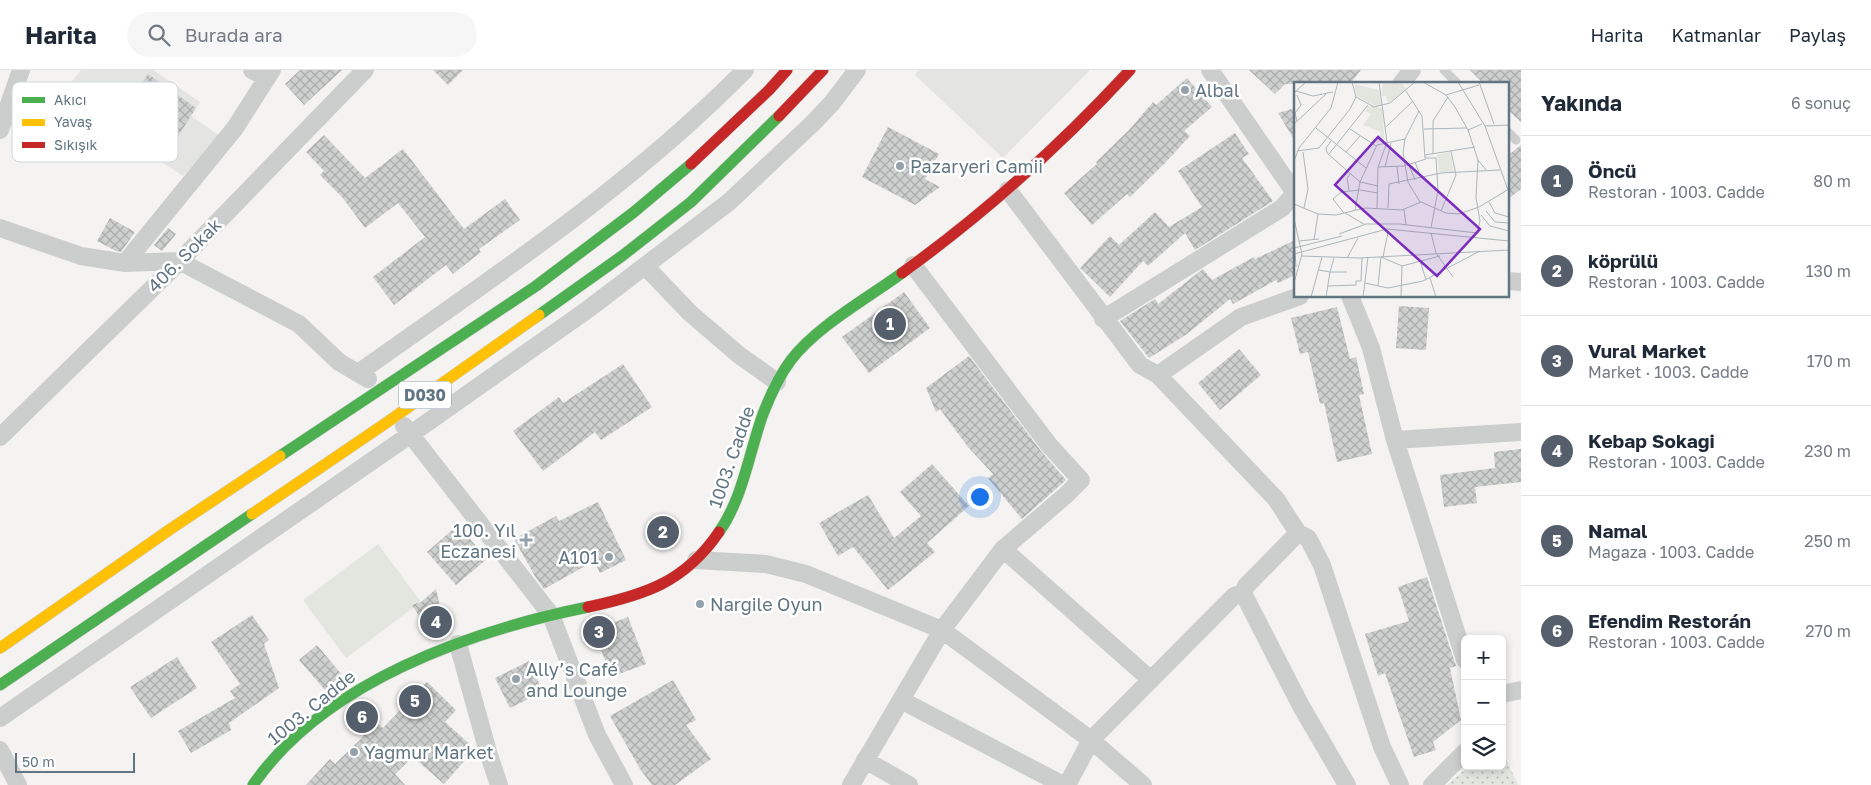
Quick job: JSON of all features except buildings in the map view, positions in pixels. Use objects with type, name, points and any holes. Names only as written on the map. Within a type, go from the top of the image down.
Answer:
[{"type":"main road","name":"D030","points":[[0,648],[172,528],[536,286],[634,212],[730,128],[770,90],[787,70]]},
{"type":"main road","name":"D030","points":[[0,685],[395,416],[590,279],[691,202],[782,114],[823,70]]},
{"type":"main road","name":"1003. Cadde","points":[[253,785],[279,753],[340,701],[372,680],[433,652],[551,615],[632,596],[665,584],[687,569],[705,552],[725,525],[737,499],[767,405],[777,382],[790,360],[804,345],[831,324],[980,215],[1060,143],[1130,70]]},
{"type":"street","points":[[17,82],[21,70]]},
{"type":"street","name":"406. Sokak","points":[[0,437],[179,261],[365,70]]},
{"type":"street","points":[[0,718],[587,310],[729,202],[812,124],[832,103],[858,70]]},
{"type":"street","points":[[1210,70],[1294,192]]},
{"type":"street","points":[[1403,82],[1412,70]]},
{"type":"street","points":[[358,373],[564,226],[642,165],[738,72]]},
{"type":"street","points":[[125,263],[235,128],[263,73]]},
{"type":"street","points":[[0,130],[12,96]]},
{"type":"street","points":[[1008,190],[1140,366],[1158,375],[1276,500],[1298,533],[1308,538],[1322,565],[1382,747],[1400,785]]},
{"type":"street","points":[[1103,319],[1282,208],[1294,194]]},
{"type":"street","points":[[0,228],[81,256],[125,263],[179,261],[299,324],[340,362],[383,389]]},
{"type":"street","points":[[851,785],[942,630],[1003,550],[1081,480],[1049,445],[914,265]]},
{"type":"street","points":[[645,266],[690,313],[739,355],[777,382]]},
{"type":"street","points":[[1508,281],[1521,282]]},
{"type":"street","points":[[1158,375],[1241,317],[1294,298]]},
{"type":"street","points":[[1351,298],[1371,348],[1396,440],[1461,647]]},
{"type":"street","points":[[395,416],[551,615],[597,735],[624,785]]},
{"type":"street","points":[[1396,440],[1521,432]]},
{"type":"street","points":[[901,700],[1065,785],[1091,740],[1234,596],[1243,593],[1246,586],[1298,533]]},
{"type":"street","points":[[1003,550],[1151,680]]},
{"type":"street","points":[[696,560],[766,564],[806,574],[942,630],[1091,740],[1143,785]]},
{"type":"street","points":[[1243,593],[1301,706],[1347,785]]},
{"type":"street","points":[[458,644],[499,785]]},
{"type":"street","points":[[1506,693],[1521,690]]},
{"type":"street","points":[[0,750],[18,785]]},
{"type":"street","points":[[1432,785],[1461,756]]},
{"type":"street","points":[[865,760],[909,785]]},
{"type":"lane","points":[[1444,70],[1456,82]]},
{"type":"lane","points":[[1508,132],[1516,140]]},
{"type":"shaded area","points":[[81,70],[153,70],[171,82],[71,82]]},
{"type":"shaded area","points":[[919,70],[1090,70],[1003,158],[915,75]]},
{"type":"shaded area","points":[[178,87],[200,102],[191,116],[220,136],[183,176],[162,162],[178,162]]},
{"type":"shaded area","points":[[378,544],[421,602],[346,658],[303,600]]},
{"type":"shaded area","points":[[1506,759],[1518,785],[1447,785],[1464,770],[1506,770]]},
{"type":"traffic: fast","points":[[539,315],[622,256],[691,202],[779,116]]},
{"type":"traffic: fast","points":[[280,456],[536,286],[634,212],[691,164]]},
{"type":"traffic: fast","points":[[719,532],[740,490],[766,407],[779,379],[791,360],[829,324],[902,273]]},
{"type":"traffic: fast","points":[[0,685],[252,514]]},
{"type":"traffic: fast","points":[[253,785],[283,749],[319,717],[359,690],[403,666],[496,630],[588,607]]},
{"type":"traffic: slow","points":[[252,514],[386,423],[539,315]]},
{"type":"traffic: slow","points":[[0,648],[172,528],[280,456]]},
{"type":"traffic: jam","points":[[691,164],[769,90],[787,70]]},
{"type":"traffic: jam","points":[[779,116],[823,70]]},
{"type":"traffic: jam","points":[[902,273],[963,227],[1021,177],[1077,125],[1130,70]]},
{"type":"traffic: jam","points":[[588,607],[646,591],[678,575],[706,549],[719,532]]},
{"type":"place","name":"Albal","points":[[1185,90]]},
{"type":"place","name":"Pazaryeri Camii","points":[[900,166]]},
{"type":"place","name":"Öncü","points":[[890,324]]},
{"type":"place","name":"köprülü","points":[[663,532]]},
{"type":"place","name":"100. Yıl Eczanesi","points":[[526,540]]},
{"type":"place","name":"A101","points":[[609,557]]},
{"type":"place","name":"Nargile Oyun","points":[[700,604]]},
{"type":"place","name":"Kebap Sokaği","points":[[436,622]]},
{"type":"place","name":"Vural Market","points":[[599,632]]},
{"type":"place","name":"Ally’s Café and Lounge","points":[[516,679]]},
{"type":"place","name":"Namal","points":[[415,701]]},
{"type":"place","name":"Efendim Restorán","points":[[362,717]]},
{"type":"place","name":"Yağmur Market","points":[[354,752]]}]
